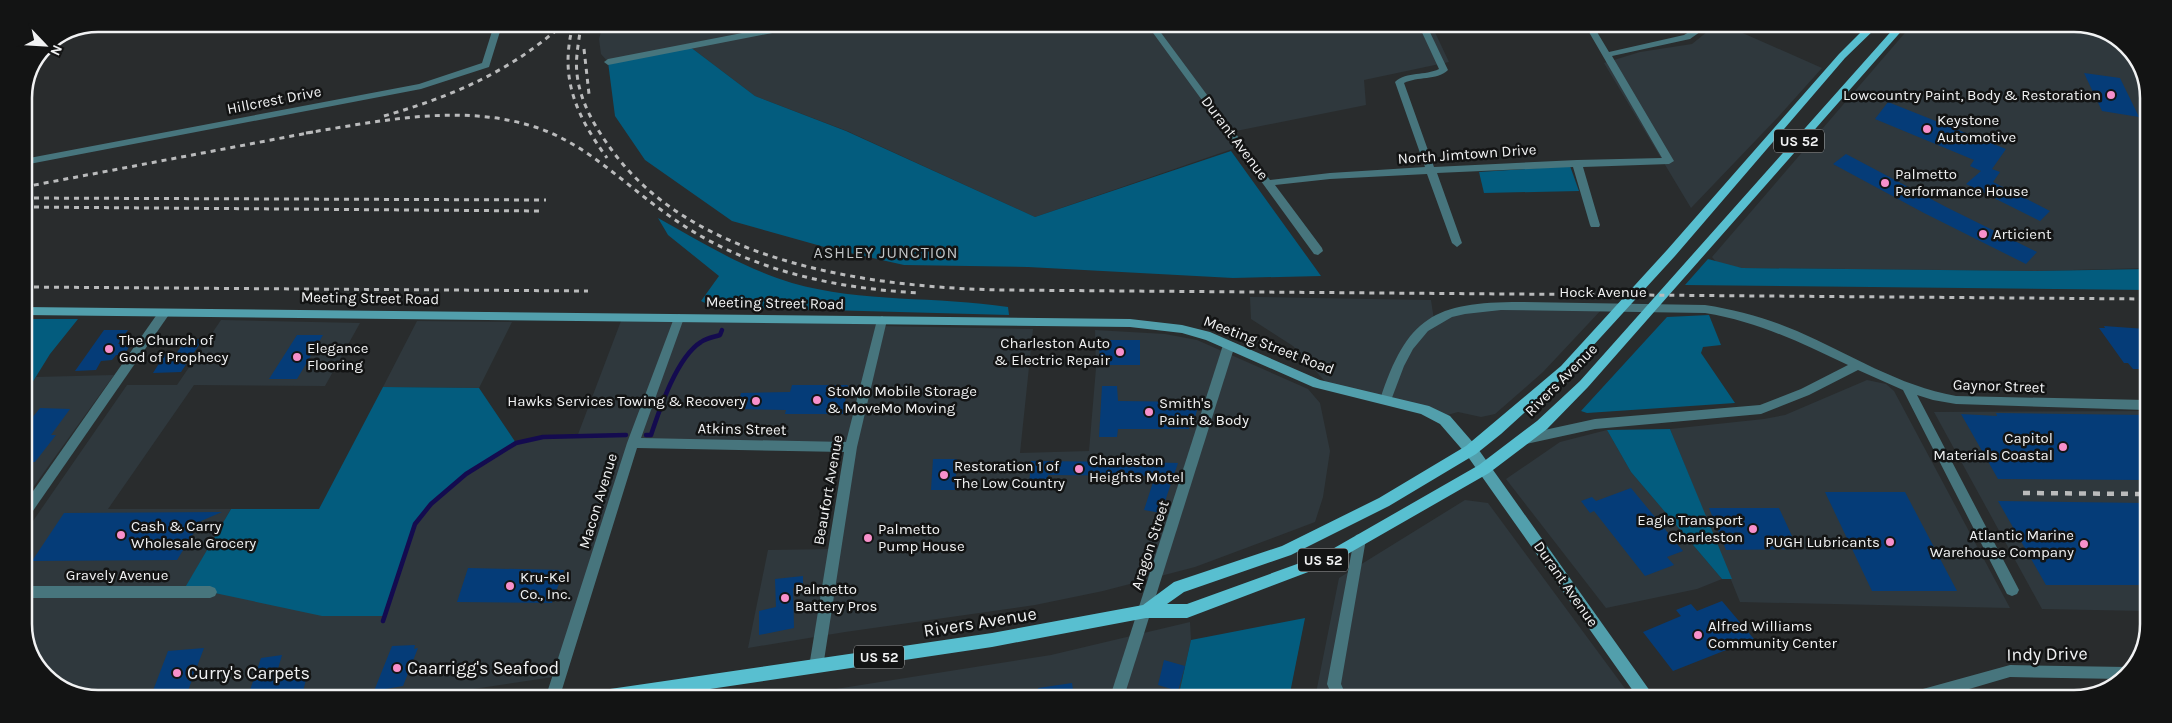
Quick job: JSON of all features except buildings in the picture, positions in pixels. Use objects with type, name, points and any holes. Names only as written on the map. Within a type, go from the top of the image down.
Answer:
[{"type":"main road","name":"Rivers Avenue","points":[[1146,611],[1179,587],[1286,551],[1333,528],[1397,495],[1471,450],[1538,394],[1564,369],[1671,253],[1842,56],[1867,32]]},
{"type":"main road","name":"Rivers Avenue","points":[[653,690],[1046,631],[1146,611],[1187,611],[1222,600],[1327,559],[1484,469],[1526,439],[1584,384],[1896,32]]},
{"type":"street","name":"Hillcrest Drive","points":[[32,160],[420,86],[486,65],[496,32]]},
{"type":"street","points":[[608,62],[762,32]]},
{"type":"street","name":"Durant Avenue","points":[[1156,32],[1318,251]]},
{"type":"street","points":[[1426,32],[1444,70],[1438,74],[1404,78],[1399,82],[1458,243]]},
{"type":"street","points":[[1593,32],[1606,55],[1687,37],[1696,32]]},
{"type":"street","name":"North Jimtown Drive","points":[[1268,183],[1330,176],[1577,163],[1669,161],[1606,55]]},
{"type":"street","points":[[1577,163],[1595,225]]},
{"type":"street","name":"Hock Avenue","points":[[1386,400],[1399,364],[1412,341],[1425,328],[1445,315],[1476,308],[1715,310],[1775,328],[1858,365]]},
{"type":"street","name":"Meeting Street Road","points":[[32,312],[1130,323],[1182,329],[1229,345],[1317,384],[1424,410],[1448,423],[1484,469]]},
{"type":"street","points":[[33,501],[164,313]]},
{"type":"street","name":"Macon Avenue","points":[[555,690],[633,443],[679,318]]},
{"type":"street","name":"Beaufort Avenue","points":[[816,667],[851,447],[882,320]]},
{"type":"street","name":"Aragon Street","points":[[1119,690],[1229,345]]},
{"type":"street","points":[[1526,439],[1595,424],[1761,409],[1805,392],[1858,365]]},
{"type":"street","name":"Gaynor Street","points":[[1858,365],[1907,387],[1946,399],[2140,405]]},
{"type":"street","points":[[1907,387],[2012,590]]},
{"type":"street","name":"Atkins Street","points":[[633,443],[851,447]]},
{"type":"street","name":"Durant Avenue","points":[[1484,469],[1641,690]]},
{"type":"street","points":[[1336,690],[1334,684],[1360,539]]},
{"type":"street","name":"Gravely Avenue","points":[[33,592],[210,592]]},
{"type":"street","name":"Indy Drive","points":[[1947,690],[2010,671],[2119,672]]},
{"type":"shaded area","points":[[601,32],[1435,32],[1449,62],[1364,80],[1366,105],[1231,132],[1241,146],[1035,217],[847,131],[755,96],[689,46],[608,62],[601,54],[599,39]]},
{"type":"shaded area","points":[[1707,32],[1740,32],[1822,68],[1691,208],[1604,63],[1640,52],[1692,44]]},
{"type":"shaded area","points":[[1906,32],[2082,33],[2103,39],[2120,52],[2131,65],[2139,94],[2139,268],[2036,271],[1742,268],[1717,263],[1712,257]]},
{"type":"shaded area","points":[[689,46],[755,96],[846,131],[1035,217],[1231,151],[1321,276],[1233,278],[1028,267],[904,265],[828,248],[732,221],[645,160],[615,116],[608,62]]},
{"type":"shaded area","points":[[1570,166],[1579,191],[1484,193],[1479,172]]},
{"type":"shaded area","points":[[658,218],[740,263],[792,283],[845,294],[954,301],[1008,307],[1009,315],[713,307],[701,301],[719,276],[668,235]]},
{"type":"shaded area","points":[[1708,259],[1742,268],[2036,271],[2139,269],[2139,290],[1685,285]]},
{"type":"shaded area","points":[[1250,297],[1431,300],[1434,320],[1476,308],[1603,308],[1543,372],[1495,414],[1481,417],[1458,412],[1440,417],[1330,387],[1293,346],[1251,319]]},
{"type":"shaded area","points":[[1709,315],[1721,345],[1703,347],[1701,353],[1735,403],[1587,413],[1581,411],[1667,317]]},
{"type":"shaded area","points":[[32,319],[78,319],[50,354],[33,382]]},
{"type":"shaded area","points":[[221,320],[360,323],[325,386],[194,385],[108,509],[231,509],[183,592],[210,592],[385,616],[415,524],[431,504],[466,474],[516,443],[543,437],[577,437],[621,321],[882,320],[881,326],[1033,329],[1020,453],[1089,451],[1096,368],[1095,330],[1165,334],[1197,340],[1308,389],[1320,403],[1330,451],[1323,497],[1315,522],[1195,567],[1103,591],[1035,605],[748,648],[768,550],[835,549],[851,447],[633,443],[560,676],[467,690],[90,690],[81,688],[62,679],[49,668],[41,658],[35,642],[33,629],[33,521],[127,385],[177,385]]},
{"type":"shaded area","points":[[417,321],[512,322],[479,388],[383,387]]},
{"type":"shaded area","points":[[114,375],[33,488],[33,382],[36,377]]},
{"type":"shaded area","points":[[1867,380],[1886,384],[1894,391],[2010,608],[1740,602],[1670,429],[1785,415]]},
{"type":"shaded area","points":[[383,387],[479,388],[516,443],[466,474],[432,504],[415,524],[385,616],[322,616],[210,592],[183,591],[231,509],[319,509]]},
{"type":"shaded area","points":[[2140,411],[2140,611],[2042,609],[1934,412]]},
{"type":"shaded area","points":[[1670,429],[1732,579],[1722,579],[1631,472],[1607,430]]},
{"type":"shaded area","points":[[1607,430],[1631,472],[1722,579],[1697,589],[1606,608],[1506,479],[1560,442]]},
{"type":"shaded area","points":[[1465,500],[1488,503],[1626,690],[1317,690],[1339,578]]},
{"type":"shaded area","points":[[1305,618],[1291,690],[1180,690],[1191,640]]},
{"type":"shaded area","points":[[1190,622],[1191,640],[1180,690],[829,690],[1051,655]]},
{"type":"waterway","points":[[646,435],[651,435],[670,384],[684,359],[701,342],[720,335],[722,330]]},
{"type":"waterway","points":[[383,621],[415,524],[431,504],[466,474],[516,443],[543,437],[626,435]]},
{"type":"railway","points":[[384,116],[408,109],[478,81],[522,56],[554,32]]},
{"type":"railway","points":[[572,32],[568,62],[569,79],[573,95],[587,127],[607,158]]},
{"type":"railway","points":[[580,32],[577,68],[581,94],[585,104],[599,132],[611,149],[646,188],[688,219],[736,243],[787,261],[841,274],[895,283],[1000,290],[2139,299]]},
{"type":"railway","points":[[584,49],[589,94]]},
{"type":"railway","points":[[306,133],[421,116],[450,115],[479,116],[535,127],[553,134],[587,153],[664,212],[723,248],[786,272],[818,280],[852,286],[920,293]]},
{"type":"railway","points":[[32,185],[313,132]]},
{"type":"railway","points":[[32,198],[546,200]]},
{"type":"railway","points":[[32,207],[542,211]]},
{"type":"railway","points":[[32,287],[588,291]]},
{"type":"railway","points":[[2023,493],[2140,494]]},
{"type":"place","name":"Lowcountry Paint, Body & Restoration","points":[[2111,95]]},
{"type":"place","name":"Keystone Automotive","points":[[1927,129]]},
{"type":"place","name":"Palmetto Performance House","points":[[1885,183]]},
{"type":"place","name":"Articient","points":[[1983,234]]},
{"type":"place","name":"The Church of God of Prophecy","points":[[109,349]]},
{"type":"place","name":"Charleston Auto & Electric Repair","points":[[1120,352]]},
{"type":"place","name":"Elegance Flooring","points":[[297,357]]},
{"type":"place","name":"StoMo Mobile Storage & MoveMo Moving","points":[[817,400]]},
{"type":"place","name":"Hawks Services Towing & Recovery","points":[[756,401]]},
{"type":"place","name":"Smith's Paint & Body","points":[[1149,412]]},
{"type":"place","name":"Capitol Materials Coastal","points":[[2063,447]]},
{"type":"place","name":"Charleston Heights Motel","points":[[1079,469]]},
{"type":"place","name":"Restoration 1 of The Low Country","points":[[944,475]]},
{"type":"place","name":"Eagle Transport Charleston","points":[[1753,529]]},
{"type":"place","name":"Cash & Carry Wholesale Grocery","points":[[121,535]]},
{"type":"place","name":"Palmetto Pump House","points":[[868,538]]},
{"type":"place","name":"PUGH Lubricants","points":[[1890,542]]},
{"type":"place","name":"Atlantic Marine Warehouse Company","points":[[2084,544]]},
{"type":"place","name":"Kru-Kel Co., Inc.","points":[[510,586]]},
{"type":"place","name":"Palmetto Battery Pros","points":[[785,598]]},
{"type":"place","name":"Alfred Williams Community Center","points":[[1698,635]]},
{"type":"place","name":"Caarrigg's Seafood","points":[[397,668]]},
{"type":"place","name":"Curry's Carpets","points":[[177,673]]},
{"type":"district","name":"ASHLEY JUNCTION","points":[[886,252]]}]
